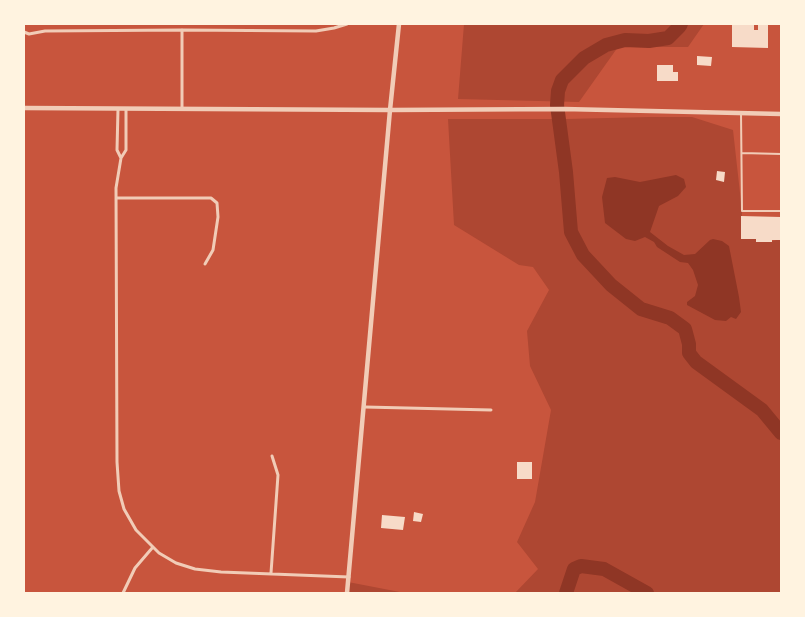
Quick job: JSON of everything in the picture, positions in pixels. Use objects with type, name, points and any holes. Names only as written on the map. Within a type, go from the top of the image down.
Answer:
[{"type":"street","points":[[24,32],[29,34],[45,31],[316,31],[347,24]]},
{"type":"street","points":[[347,593],[399,24]]},
{"type":"street","points":[[182,30],[182,109]]},
{"type":"street","points":[[24,108],[564,109],[781,114]]},
{"type":"street","points":[[118,109],[117,150],[121,158]]},
{"type":"street","points":[[126,109],[126,150],[121,158],[116,188],[117,462],[119,491],[124,509],[136,530],[159,553],[176,563],[195,569],[221,572],[349,577]]},
{"type":"street","points":[[116,198],[211,198],[217,203],[218,216],[212,250],[205,264]]},
{"type":"street","points":[[364,407],[491,410]]},
{"type":"street","points":[[271,573],[278,475],[272,456]]},
{"type":"street","points":[[123,593],[135,568],[152,547]]},
{"type":"lane","points":[[741,113],[742,211],[781,211]]},
{"type":"lane","points":[[742,153],[781,154]]},
{"type":"shaded area","points":[[464,24],[704,24],[688,47],[618,47],[579,102],[458,99]]},
{"type":"shaded area","points":[[692,117],[733,130],[742,211],[741,239],[756,239],[756,242],[768,242],[781,239],[781,593],[515,593],[538,569],[517,542],[535,502],[551,410],[530,366],[527,331],[549,290],[533,267],[519,265],[454,225],[448,119]]},
{"type":"shaded area","points":[[676,175],[684,179],[686,187],[678,196],[659,206],[650,232],[668,246],[684,255],[695,254],[713,239],[722,241],[729,246],[741,312],[736,319],[731,317],[726,321],[715,320],[687,305],[687,302],[695,296],[698,285],[693,270],[688,263],[680,262],[645,237],[635,241],[626,239],[605,223],[602,197],[607,178],[615,177],[640,182]]},
{"type":"shaded area","points":[[348,582],[405,593],[347,593]]},
{"type":"building","points":[[754,24],[754,30],[758,30],[758,24],[768,24],[768,48],[732,47],[732,25]]},
{"type":"building","points":[[697,56],[712,57],[711,66],[697,65]]},
{"type":"building","points":[[657,65],[673,65],[673,72],[678,72],[678,81],[657,81]]},
{"type":"building","points":[[717,171],[725,172],[724,182],[716,180]]},
{"type":"building","points":[[741,216],[781,217],[781,240],[756,242],[756,239],[741,239]]},
{"type":"building","points":[[517,462],[532,462],[532,479],[517,479]]},
{"type":"building","points":[[414,512],[423,514],[421,522],[413,521]]},
{"type":"building","points":[[382,515],[405,517],[403,530],[381,528]]},
{"type":"waterway","points":[[681,24],[668,38],[649,41],[625,40],[606,45],[584,58],[562,80],[558,91],[557,105],[566,172],[571,232],[583,255],[611,285],[641,309],[670,318],[685,329],[689,353],[696,362],[762,410],[781,433]]},
{"type":"waterway","points":[[566,593],[574,569],[581,566],[604,569],[647,593]]}]
